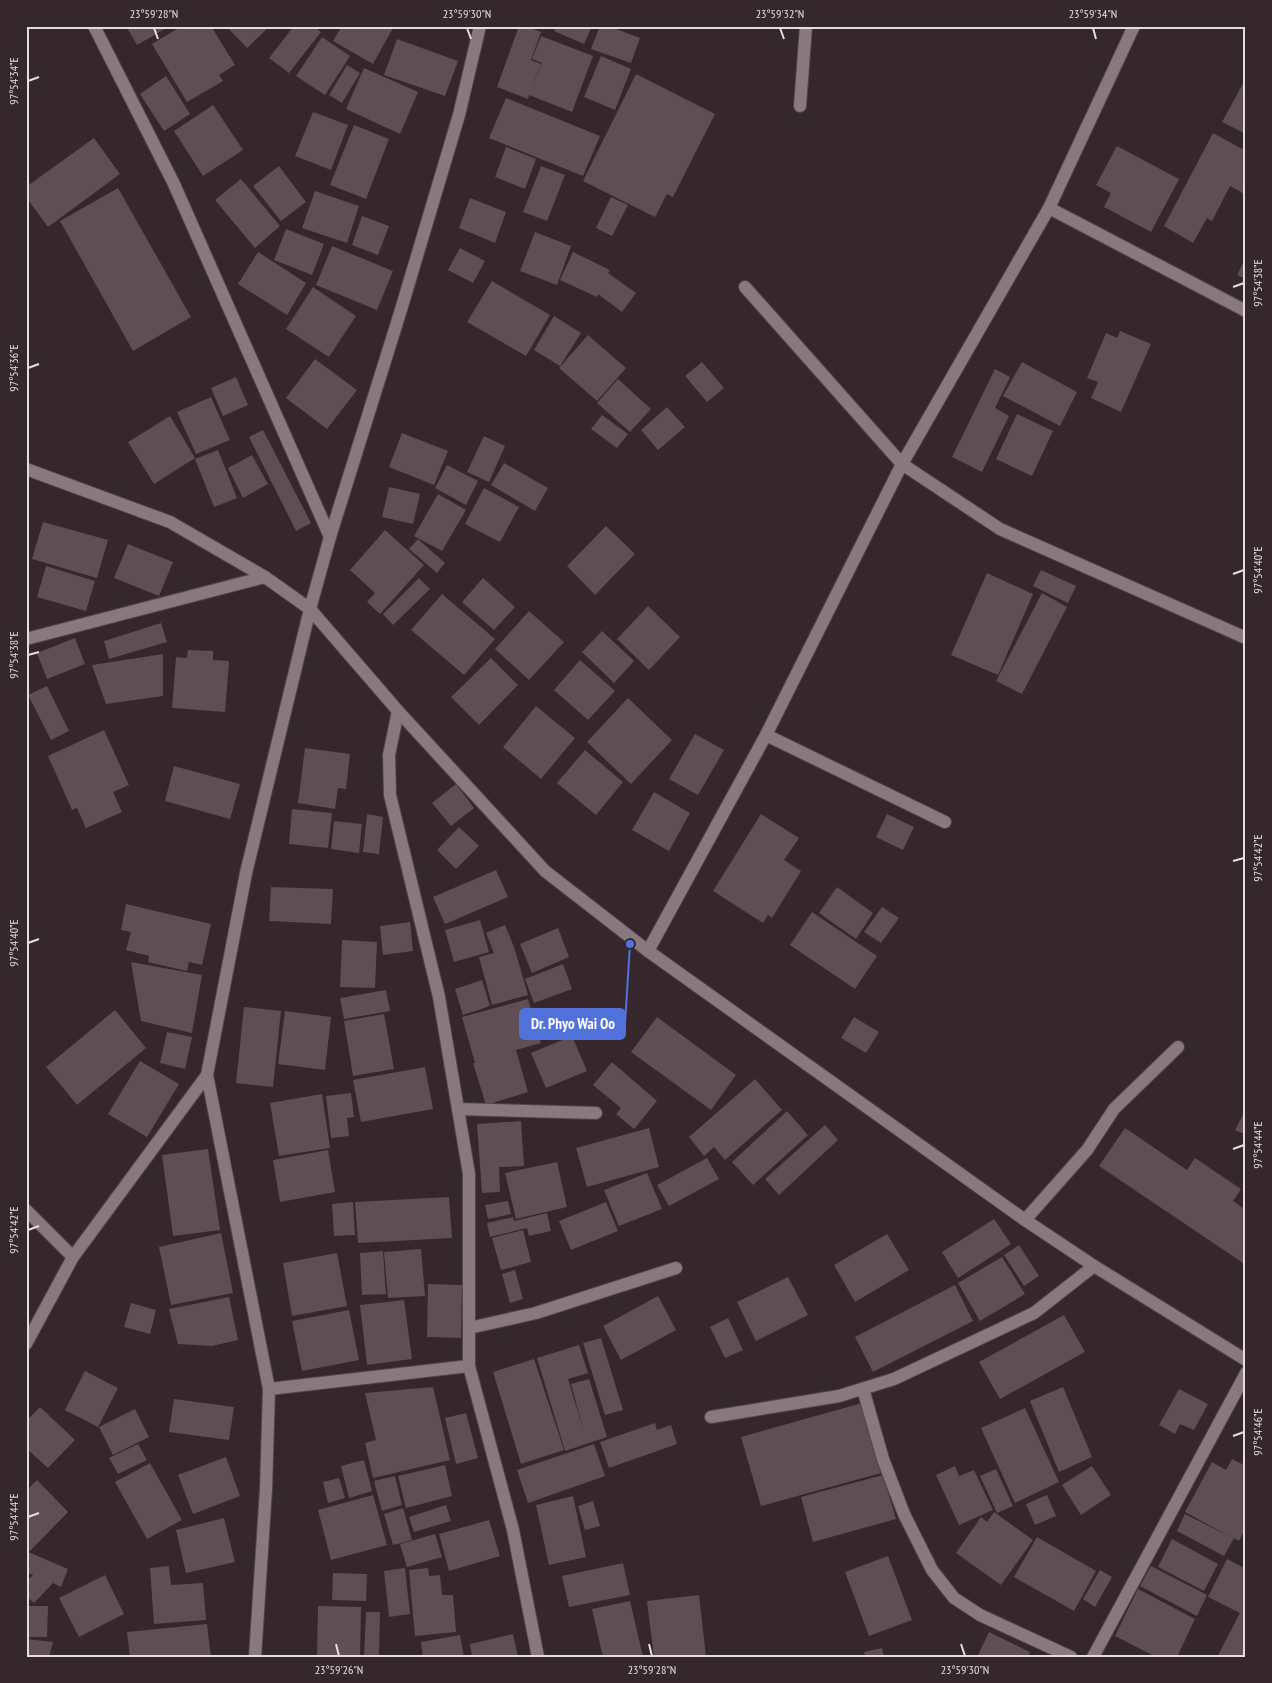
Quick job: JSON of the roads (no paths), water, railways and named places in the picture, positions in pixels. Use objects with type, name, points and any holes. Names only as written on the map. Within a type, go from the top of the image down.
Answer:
[{"type":"street","points":[[94,26],[174,184],[330,537]]},
{"type":"street","points":[[255,1657],[266,1489],[270,1389],[207,1075],[246,873],[310,609],[330,537],[459,115],[480,26]]},
{"type":"street","points":[[800,106],[806,26]]},
{"type":"street","points":[[648,951],[766,735],[902,464],[1050,208],[1134,26]]},
{"type":"street","points":[[1050,208],[1246,311]]},
{"type":"street","points":[[745,287],[902,464],[1000,529],[1246,638]]},
{"type":"street","points":[[26,469],[170,522],[265,576],[310,609],[398,711],[545,871],[648,951],[1025,1220],[1094,1266],[1246,1360]]},
{"type":"street","points":[[26,639],[265,576]]},
{"type":"street","points":[[398,711],[388,754],[390,795],[438,997],[469,1174],[469,1366],[513,1530],[538,1657]]},
{"type":"street","points":[[766,735],[945,822]]},
{"type":"street","points":[[1025,1220],[1087,1150],[1114,1109],[1178,1048]]},
{"type":"street","points":[[26,1344],[72,1257],[207,1075]]},
{"type":"street","points":[[458,1109],[596,1113]]},
{"type":"street","points":[[26,1210],[72,1257]]},
{"type":"street","points":[[711,1417],[839,1396],[894,1380],[1034,1313],[1094,1266]]},
{"type":"street","points":[[469,1328],[536,1313],[676,1268]]},
{"type":"street","points":[[270,1389],[469,1366]]},
{"type":"street","points":[[1093,1657],[1246,1373]]},
{"type":"street","points":[[863,1389],[883,1459],[904,1514],[932,1570],[954,1598],[980,1615],[1071,1657]]},
{"type":"place","name":"Dr. Phyo Wai Oo","points":[[630,944]]}]
